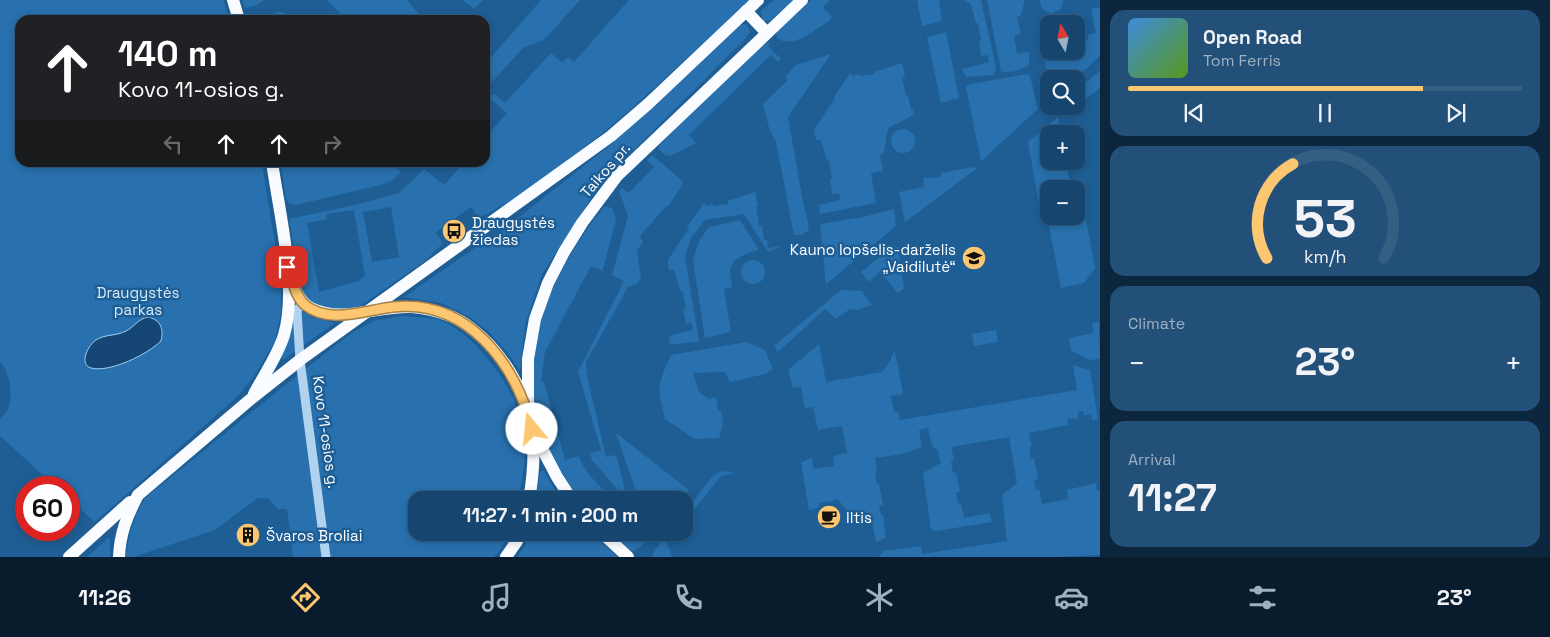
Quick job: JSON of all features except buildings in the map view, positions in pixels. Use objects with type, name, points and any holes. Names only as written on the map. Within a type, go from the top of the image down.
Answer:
[{"type":"main road","points":[[234,0],[238,15]]},
{"type":"main road","name":"Taikos pr.","points":[[367,312],[611,136],[648,104],[758,0]]},
{"type":"main road","name":"Taikos pr.","points":[[528,414],[528,359],[535,319],[544,292],[564,252],[582,223],[617,176],[802,0]]},
{"type":"main road","points":[[746,12],[767,34]]},
{"type":"main road","name":"Kovo 11-osios g.","points":[[273,167],[287,267],[298,295],[296,308]]},
{"type":"main road","points":[[252,398],[279,346],[286,324],[296,308],[332,315],[396,307],[432,310],[453,317],[472,328],[503,362],[519,391],[532,429],[566,491]]},
{"type":"main road","points":[[69,557],[138,495],[252,398],[300,360],[367,312]]},
{"type":"main road","points":[[530,491],[533,464],[532,429]]},
{"type":"main road","points":[[119,557],[122,531],[126,517],[138,495]]},
{"type":"main road","points":[[506,557],[515,541]]},
{"type":"main road","points":[[611,541],[628,557]]},
{"type":"street","name":"Kovo 11-osios g.","points":[[296,308],[300,360],[326,557]]},
{"type":"green space","name":"Draugystės parkas","points":[[0,0],[223,0],[228,15],[15,15],[15,167],[263,167],[281,282],[281,313],[275,341],[255,375],[239,395],[95,522],[80,509],[80,476],[44,476],[0,436],[0,420],[7,411],[10,399],[10,385],[0,362]]},
{"type":"green space","points":[[242,0],[264,0],[257,5],[245,8]]},
{"type":"green space","points":[[326,0],[407,0],[420,15],[342,15]]},
{"type":"green space","points":[[462,0],[483,0],[474,9]]},
{"type":"green space","points":[[541,0],[580,0],[544,40],[523,48],[493,81],[490,81],[490,58]]},
{"type":"green space","points":[[629,0],[750,0],[629,111],[594,140],[519,196],[479,218],[471,207],[436,232],[443,243],[425,261],[360,306],[345,310],[329,309],[311,303],[302,293],[289,219],[355,205],[399,193],[424,169],[444,185],[460,167],[490,167],[490,132],[507,113],[490,99],[490,95],[494,94],[505,103],[551,53],[562,63],[568,57],[574,62]],"holes":[[[391,207],[399,257],[372,262],[363,212]],[[354,210],[365,276],[358,281],[319,292],[307,223],[327,219],[326,214]]]},
{"type":"green space","points":[[774,0],[793,0],[770,21],[763,21],[761,11]]},
{"type":"green space","points":[[811,0],[830,0],[823,7],[832,17],[829,21],[797,40],[790,42],[777,38],[776,32]]},
{"type":"green space","points":[[917,0],[939,0],[942,21],[922,26]]},
{"type":"green space","points":[[965,0],[981,0],[996,68],[993,75],[966,77],[962,69],[989,62],[988,55],[981,56],[978,23],[976,23],[970,2],[965,2]]},
{"type":"green space","points":[[987,0],[1025,0],[1021,15],[1017,17],[1021,34],[1014,36],[1017,54],[1029,52],[1029,65],[1026,67],[1011,72],[1001,71]]},
{"type":"green space","points":[[1039,0],[1064,1],[1060,10],[1051,14],[1042,9]]},
{"type":"green space","points":[[1100,7],[1100,56],[1085,70],[1046,70],[1045,60],[1085,60],[1085,39],[1088,39],[1088,35],[1096,33],[1091,9]]},
{"type":"green space","points":[[279,11],[286,15],[272,15]]},
{"type":"green space","points":[[743,24],[747,25],[750,32],[745,39],[611,173],[590,200],[542,274],[525,325],[520,371],[507,352],[487,330],[468,316],[441,303],[404,297],[514,221],[609,146]]},
{"type":"green space","points":[[946,32],[959,98],[941,103],[927,37]]},
{"type":"green space","points":[[767,42],[770,44],[768,46],[781,59],[778,62],[771,55],[689,135],[696,143],[670,156],[661,152],[658,147],[670,133]]},
{"type":"green space","points":[[831,54],[788,117],[809,227],[807,232],[801,235],[794,235],[776,142],[769,128],[763,104],[788,80],[785,77],[796,65]]},
{"type":"green space","points":[[902,63],[905,76],[902,77],[906,96],[908,96],[914,115],[888,128],[884,152],[880,155],[883,171],[871,173],[876,203],[820,214],[819,205],[840,200],[839,193],[832,194],[829,160],[827,161],[821,140],[816,140],[814,130],[851,72],[852,76],[874,74],[874,72]]},
{"type":"green space","points":[[1100,71],[1100,88],[1085,99],[1085,83]]},
{"type":"green space","points":[[1028,74],[1038,109],[981,161],[966,87],[971,84]]},
{"type":"green space","points":[[1058,117],[1059,125],[1048,125]]},
{"type":"green space","points":[[903,129],[912,132],[915,141],[912,150],[903,153],[894,150],[891,141],[894,132]]},
{"type":"green space","points":[[1040,132],[1040,170],[1068,170],[1069,180],[1040,180],[1040,209],[1028,142]]},
{"type":"green space","points":[[652,155],[681,180],[683,184],[669,205],[665,207],[640,236],[643,242],[637,251],[641,278],[638,283],[628,287],[586,362],[587,376],[606,457],[615,455],[617,458],[625,491],[619,491],[592,460],[590,453],[601,450],[578,372],[624,281],[612,275],[628,216],[619,191],[622,188],[629,193],[654,167],[647,160]]},
{"type":"green space","points":[[282,167],[394,167],[401,172],[393,180],[384,184],[296,205],[290,204],[286,199]]},
{"type":"green space","points":[[973,167],[977,168],[905,222],[899,192],[924,187],[923,178],[941,177],[941,173]]},
{"type":"green space","points":[[755,192],[759,226],[762,226],[764,240],[767,240],[768,248],[782,246],[768,252],[744,214],[705,220],[691,238],[685,257],[699,341],[670,345],[669,336],[693,330],[692,323],[686,324],[683,309],[686,308],[682,290],[680,291],[674,270],[669,270],[668,260],[689,228],[687,227],[705,202],[705,206],[728,204],[728,201]]},
{"type":"green space","points":[[605,206],[612,208],[616,218],[602,271],[591,266],[545,352],[541,381],[544,382],[565,460],[579,456],[589,474],[605,491],[574,491],[544,439],[534,400],[533,370],[536,340],[544,311],[570,255]]},
{"type":"green space","points":[[894,209],[896,226],[826,284],[820,224],[863,217]]},
{"type":"green space","points":[[1085,216],[1095,268],[1084,283],[1061,288],[1049,225],[1085,225]]},
{"type":"green space","points":[[740,220],[759,250],[741,256],[731,266],[732,287],[724,289],[731,332],[705,338],[693,260],[699,241],[709,227]]},
{"type":"green space","points":[[894,246],[898,247],[904,288],[898,293],[880,272],[869,282],[861,272]]},
{"type":"green space","points":[[753,260],[762,263],[765,272],[762,281],[753,284],[744,281],[741,272],[744,263]]},
{"type":"green space","points":[[841,290],[862,291],[872,305],[857,310],[850,309],[836,319],[825,309],[778,352],[774,346]]},
{"type":"green space","points":[[301,311],[314,318],[335,323],[283,360],[281,357],[294,314]]},
{"type":"green space","points":[[401,316],[439,320],[464,334],[488,359],[507,387],[519,413],[523,436],[524,457],[520,491],[408,491],[408,541],[505,541],[494,557],[293,557],[287,509],[278,509],[268,498],[258,498],[215,530],[133,557],[126,557],[132,526],[145,498],[353,332],[374,321]]},
{"type":"green space","points":[[1099,322],[1100,359],[1090,360],[1071,351],[1069,338],[1094,333],[1092,323]]},
{"type":"green space","points":[[996,330],[998,342],[974,346],[972,334]]},
{"type":"green space","points":[[747,342],[765,350],[773,369],[765,374],[730,382],[725,372],[693,373],[699,392],[709,399],[716,397],[718,411],[721,411],[723,423],[719,438],[695,439],[665,419],[660,386],[663,373],[671,355]]},
{"type":"green space","points":[[819,344],[826,382],[882,372],[894,351],[903,394],[891,396],[894,412],[898,411],[900,420],[1077,390],[1073,365],[1090,370],[1098,419],[1092,420],[1091,414],[1084,416],[1083,411],[1078,412],[1078,418],[1067,419],[1068,425],[1029,433],[1032,447],[1029,447],[1031,459],[1034,458],[1038,479],[1034,480],[1036,490],[1039,489],[1042,504],[1068,499],[1067,490],[1096,483],[1097,491],[1100,490],[1100,555],[1055,557],[879,557],[883,551],[921,546],[922,554],[1007,541],[1002,495],[1017,483],[1009,437],[951,447],[954,460],[951,461],[953,473],[956,472],[960,492],[956,493],[958,504],[961,503],[964,518],[990,513],[992,522],[936,531],[931,530],[923,473],[941,463],[938,451],[932,445],[928,428],[919,430],[922,447],[902,454],[875,458],[877,472],[875,473],[883,505],[879,505],[881,515],[883,515],[886,538],[876,542],[871,515],[850,518],[837,498],[833,501],[819,503],[819,507],[809,510],[801,462],[812,458],[814,469],[834,466],[833,456],[847,453],[842,426],[818,430],[813,407],[805,408],[801,387],[793,388],[788,370]]},
{"type":"green space","points":[[616,433],[689,490],[636,491]]},
{"type":"green space","points":[[543,470],[556,491],[537,491],[540,472]]},
{"type":"green space","points":[[721,471],[735,473],[721,476],[693,511],[693,501],[712,477]]},
{"type":"green space","points":[[108,538],[110,539],[110,557],[87,557]]},
{"type":"green space","points":[[527,541],[599,541],[618,557],[517,557]]},
{"type":"green space","points":[[620,541],[646,541],[641,547],[633,551],[629,550]]},
{"type":"green space","points":[[662,541],[668,541],[666,544],[670,549],[672,557],[652,557]]},
{"type":"shaded area","points":[[148,317],[156,320],[162,329],[161,341],[155,346],[138,357],[108,368],[99,369],[87,366],[85,362],[86,354],[93,342],[103,337],[126,331],[141,319]]},
{"type":"place","name":"Draugystės žiedas","points":[[454,231]]},
{"type":"place","name":"Kauno lopšelis-darželis „Vaidilutė“","points":[[974,258]]},
{"type":"place","name":"Iltis","points":[[829,517]]},
{"type":"place","name":"Švaros Broliai","points":[[248,535]]},
{"type":"route","points":[[287,267],[303,303],[310,308],[324,313],[340,315],[396,307],[413,307],[432,310],[453,317],[472,328],[499,357],[510,374],[519,391],[532,429]]}]
